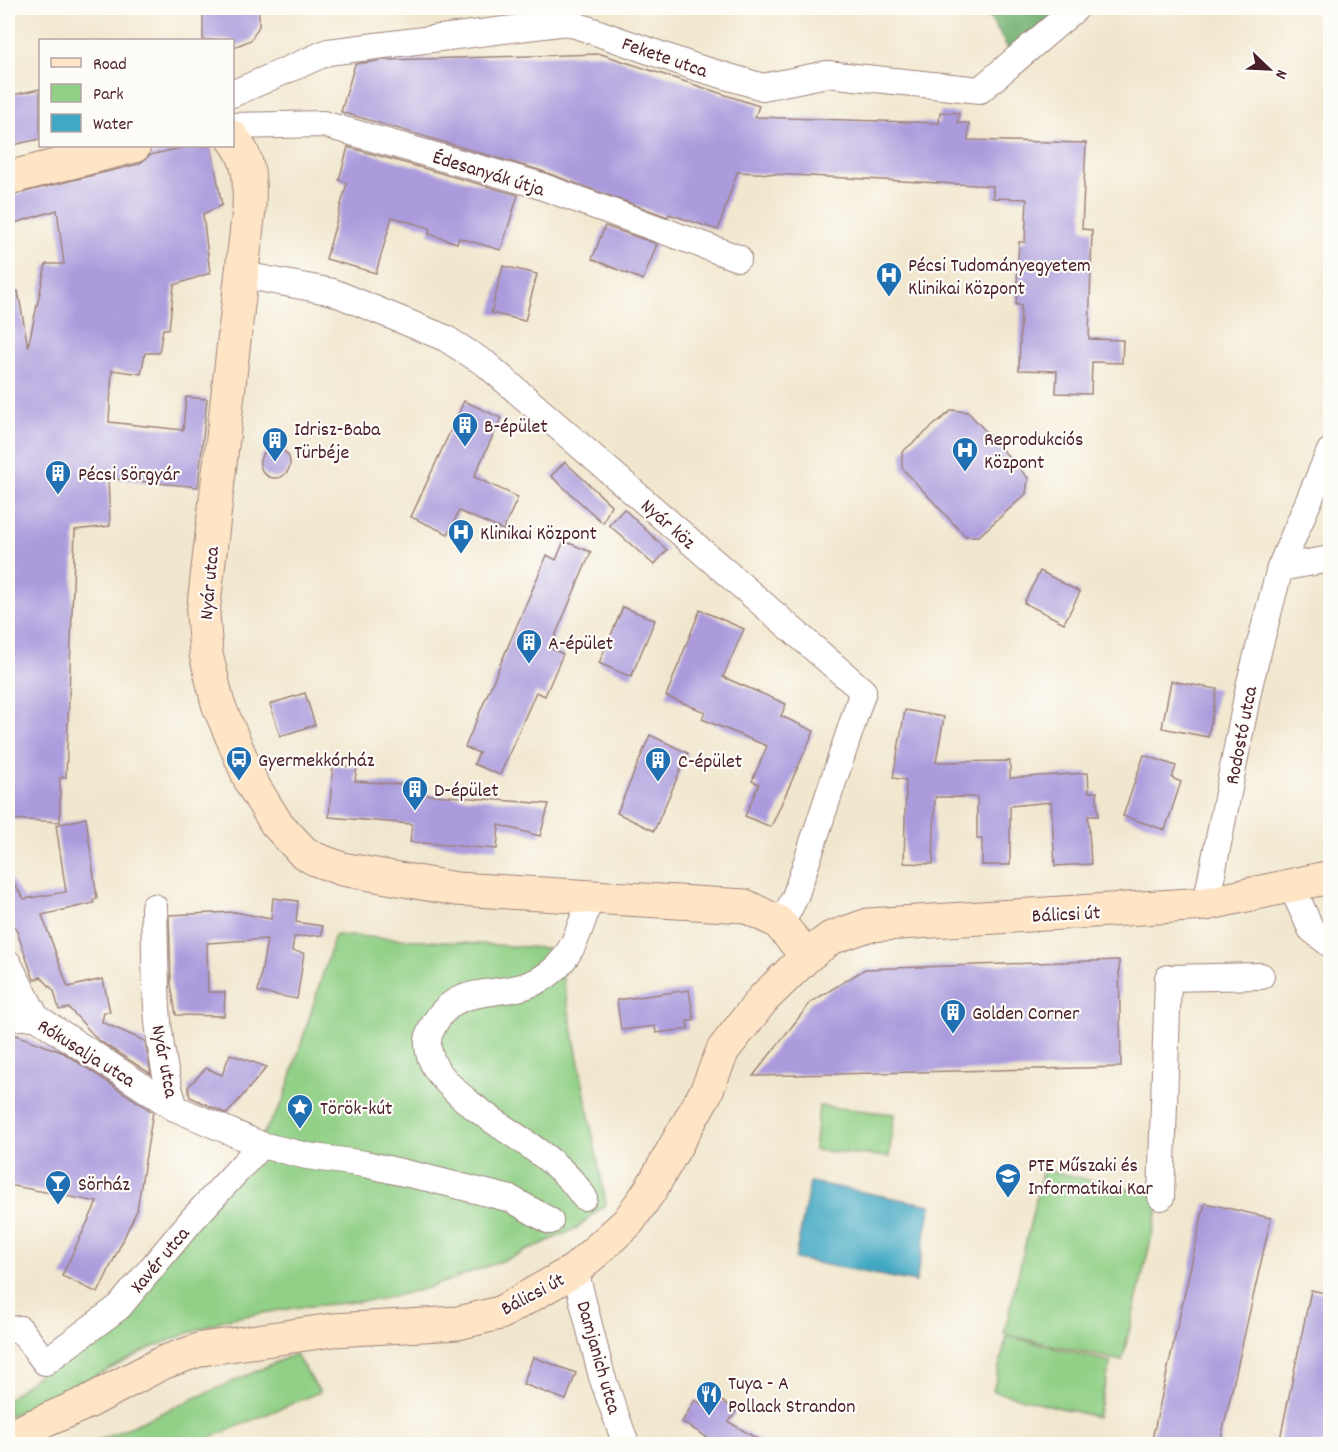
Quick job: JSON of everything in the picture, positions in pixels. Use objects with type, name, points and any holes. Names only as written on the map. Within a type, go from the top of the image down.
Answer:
[{"type":"street","name":"Fekete utca","points":[[234,93],[328,52],[567,22],[695,67],[763,87],[827,74],[980,90],[1076,8]]},
{"type":"street","name":"Édesanyák útja","points":[[234,126],[323,124],[344,129],[535,184],[738,258]]},
{"type":"street","name":"Nyár utca","points":[[234,140],[246,159],[250,172],[243,275],[203,613],[206,654],[218,704],[263,806],[303,852],[342,869],[456,889],[591,895]]},
{"type":"street","points":[[8,178],[130,147]]},
{"type":"street","name":"Nyár köz","points":[[243,275],[333,291],[445,338],[486,364],[863,691],[795,897],[788,911],[778,922]]},
{"type":"street","name":"Rodostó utca","points":[[1206,904],[1250,682],[1280,568],[1330,451]]},
{"type":"street","points":[[1280,568],[1330,559]]},
{"type":"street","name":"Bálicsi út","points":[[8,1437],[88,1402],[162,1363],[202,1349],[333,1330],[458,1323],[500,1313],[575,1270],[628,1222],[651,1189],[706,1092],[723,1050],[763,999],[807,957],[831,938],[868,924],[1206,904],[1330,877]]},
{"type":"street","points":[[1292,887],[1311,929],[1330,944]]},
{"type":"street","points":[[585,1197],[571,1177],[519,1141],[449,1085],[429,1056],[428,1037],[435,1020],[448,1004],[540,980],[565,960],[576,941],[591,895],[745,906],[778,922],[807,957]]},
{"type":"street","name":"Nyár utca","points":[[154,907],[158,1040],[165,1080],[175,1108]]},
{"type":"street","points":[[8,963],[23,988],[36,1017]]},
{"type":"street","points":[[1161,1197],[1168,978],[1261,976]]},
{"type":"street","name":"Rókusalja utca","points":[[8,1017],[36,1017],[175,1108],[261,1145],[427,1178],[511,1199],[550,1221]]},
{"type":"street","name":"Xavér utca","points":[[8,1330],[20,1329],[45,1362],[118,1307],[212,1196],[261,1145]]},
{"type":"street","name":"Damjanich utca","points":[[575,1270],[602,1377],[626,1444]]},
{"type":"green space","points":[[985,8],[1065,8],[1010,52]]},
{"type":"green space","points":[[335,935],[557,949],[606,1204],[577,1228],[515,1256],[428,1288],[376,1300],[300,1307],[226,1319],[150,1348],[64,1393],[8,1416],[8,1399],[119,1309],[233,1182],[283,1102]]},
{"type":"green space","points":[[819,1106],[894,1114],[889,1157],[814,1150]]},
{"type":"green space","points":[[1043,1169],[1161,1197],[1122,1361],[1004,1334]]},
{"type":"green space","points":[[1007,1336],[1111,1362],[1097,1417],[993,1391]]},
{"type":"green space","points":[[295,1354],[320,1392],[195,1444],[91,1444]]},
{"type":"water","points":[[810,1182],[931,1205],[916,1282],[795,1259]]},
{"type":"building","points":[[203,8],[259,9],[259,26],[251,40],[234,47],[234,39],[203,39]]},
{"type":"building","points":[[601,54],[759,106],[755,117],[939,123],[940,112],[959,113],[958,123],[969,123],[968,140],[1086,143],[1082,229],[1092,230],[1089,339],[1123,340],[1122,363],[1092,362],[1091,394],[1056,393],[1057,371],[1019,370],[1021,305],[1016,305],[1019,242],[1025,242],[1027,199],[993,198],[993,186],[737,172],[718,230],[669,214],[668,217],[539,170],[341,112],[355,64],[386,60]]},
{"type":"building","points":[[39,89],[39,139],[8,146],[8,96]]},
{"type":"building","name":"Pécsi Sörgyár","points":[[185,147],[211,147],[222,205],[203,214],[210,273],[174,285],[169,329],[163,329],[159,353],[145,353],[141,374],[112,370],[109,422],[183,430],[186,397],[207,399],[198,487],[108,478],[110,526],[75,530],[66,777],[60,778],[60,822],[8,819],[8,292],[18,291],[28,347],[46,264],[64,264],[57,210],[8,225],[8,196],[139,164],[150,155]]},
{"type":"building","points":[[348,147],[518,195],[501,250],[459,238],[457,243],[429,234],[430,228],[392,217],[376,273],[326,259],[347,183],[339,180]]},
{"type":"building","points":[[605,226],[657,244],[643,280],[592,259]]},
{"type":"building","points":[[503,266],[537,274],[525,321],[491,313]]},
{"type":"building","name":"B-épület","points":[[464,401],[501,418],[474,477],[518,497],[503,530],[459,511],[448,534],[411,517]]},
{"type":"building","name":"Reprodukciós Központ","points":[[952,410],[968,412],[1028,478],[1026,494],[979,536],[965,536],[902,468],[902,452]]},
{"type":"building","name":"Idrisz-Baba Türbéje","points":[[275,448],[286,452],[290,463],[286,474],[275,478],[264,474],[260,463],[264,452]]},
{"type":"building","points":[[565,462],[611,505],[603,523],[551,476]]},
{"type":"building","points":[[624,509],[667,550],[654,565],[609,525]]},
{"type":"building","name":"A-épület","points":[[564,541],[591,552],[550,648],[563,654],[545,696],[536,692],[500,775],[474,764],[479,753],[465,747],[547,555],[556,560]]},
{"type":"building","points":[[1040,571],[1080,592],[1064,623],[1024,603]]},
{"type":"building","points":[[623,607],[655,620],[631,677],[599,663]]},
{"type":"building","points":[[700,610],[744,629],[723,677],[786,704],[781,716],[814,731],[771,827],[745,816],[759,784],[752,781],[767,746],[702,719],[705,712],[666,696]]},
{"type":"building","points":[[1171,681],[1217,689],[1208,737],[1162,728]]},
{"type":"building","points":[[305,693],[315,725],[280,736],[270,704]]},
{"type":"building","points":[[905,710],[944,717],[936,762],[1010,761],[1010,778],[1088,773],[1089,792],[1097,792],[1098,816],[1088,816],[1091,864],[1055,866],[1051,802],[1010,806],[1010,865],[982,865],[982,839],[977,839],[977,797],[935,797],[933,864],[904,863],[906,780],[893,778]]},
{"type":"building","name":"C-épület","points":[[650,735],[688,753],[654,831],[617,813]]},
{"type":"building","points":[[1144,755],[1176,766],[1172,778],[1181,782],[1165,830],[1123,816]]},
{"type":"building","name":"D-épület","points":[[333,765],[357,767],[355,781],[408,785],[408,793],[549,804],[540,836],[499,825],[497,849],[410,842],[412,824],[329,817]]},
{"type":"building","points":[[86,818],[97,899],[93,900],[94,903],[42,915],[68,987],[103,979],[110,1012],[104,1012],[102,1022],[145,1041],[151,1074],[98,1040],[69,1008],[59,1010],[54,991],[41,977],[34,980],[15,926],[8,931],[8,875],[24,899],[66,892],[56,825]]},
{"type":"building","points":[[273,898],[298,901],[296,922],[322,926],[322,935],[294,937],[292,951],[304,953],[297,999],[258,992],[267,939],[207,943],[208,992],[225,992],[224,1016],[176,1015],[171,984],[169,915],[235,912],[271,919]]},
{"type":"building","name":"Golden Corner","points":[[1119,960],[1121,1067],[753,1076],[811,1002],[865,969]]},
{"type":"building","points":[[689,990],[694,1020],[687,1021],[688,1029],[656,1033],[655,1026],[621,1030],[617,1000]]},
{"type":"building","points":[[8,1032],[64,1053],[153,1112],[137,1210],[98,1293],[62,1276],[97,1202],[8,1185]]},
{"type":"building","points":[[230,1054],[267,1067],[227,1114],[190,1097],[188,1087],[206,1068],[222,1075]]},
{"type":"building","points":[[1205,1203],[1271,1218],[1220,1444],[1151,1444]]},
{"type":"building","points":[[1311,1290],[1330,1294],[1330,1444],[1279,1444]]},
{"type":"building","points":[[533,1357],[576,1373],[566,1400],[523,1384]]},
{"type":"building","name":"Tuya - A Pollack Strandon","points":[[695,1400],[713,1411],[720,1400],[737,1410],[729,1422],[766,1444],[718,1444],[682,1422]]},
{"type":"place","name":"Pécsi Tudományegyetem Klinikai Központ","points":[[889,298]]},
{"type":"place","name":"B-épület","points":[[465,448]]},
{"type":"place","name":"Idrisz-Baba Türbéje","points":[[275,463]]},
{"type":"place","name":"Reprodukciós Központ","points":[[965,473]]},
{"type":"place","name":"Pécsi Sörgyár","points":[[58,496]]},
{"type":"place","name":"Klinikai Központ","points":[[461,555]]},
{"type":"place","name":"A-épület","points":[[529,665]]},
{"type":"place","name":"Gyermekkórház","points":[[239,782]]},
{"type":"place","name":"C-épület","points":[[658,783]]},
{"type":"place","name":"D-épület","points":[[415,812]]},
{"type":"place","name":"Golden Corner","points":[[953,1035]]},
{"type":"place","name":"Török-kút","points":[[300,1130]]},
{"type":"place","name":"PTE Műszaki és Informatikai Kar","points":[[1008,1199]]},
{"type":"place","name":"Sörház","points":[[58,1206]]},
{"type":"place","name":"Tuya - A Pollack Strandon","points":[[709,1417]]}]
